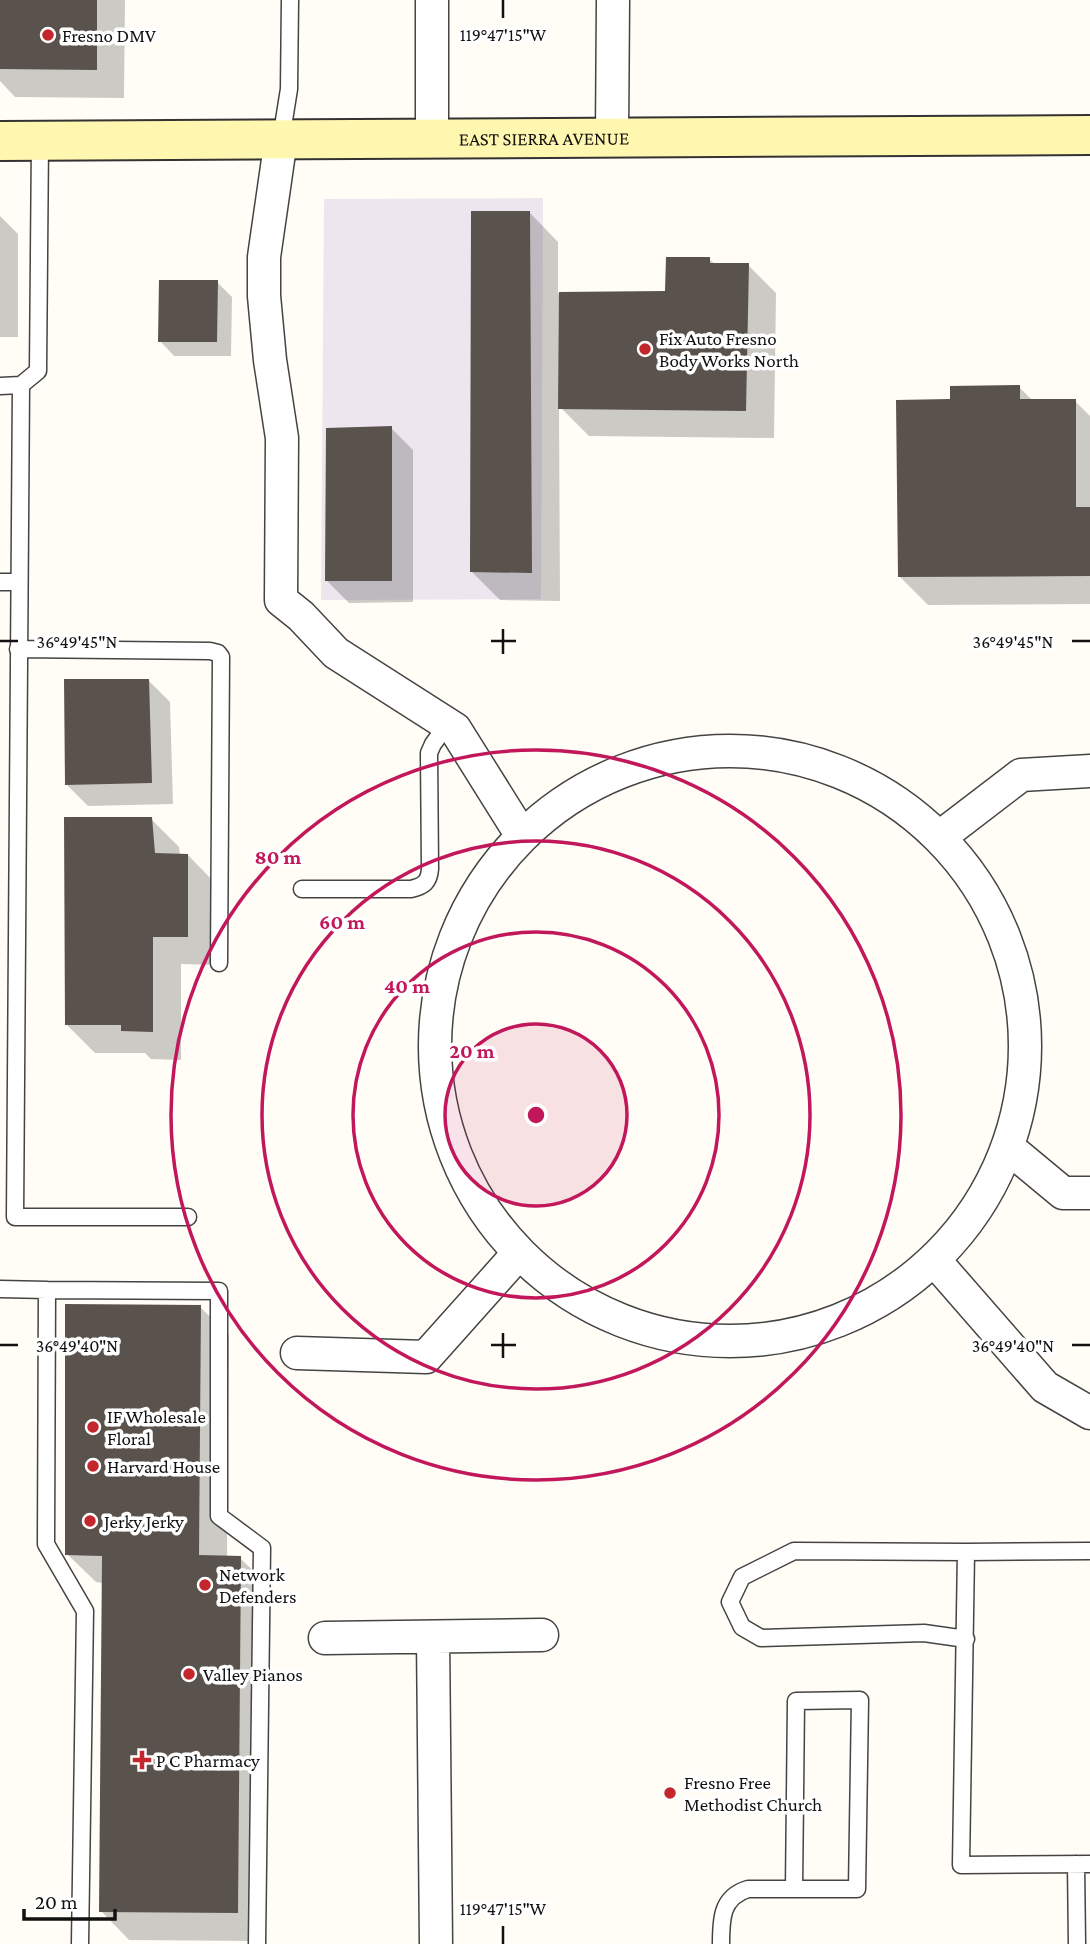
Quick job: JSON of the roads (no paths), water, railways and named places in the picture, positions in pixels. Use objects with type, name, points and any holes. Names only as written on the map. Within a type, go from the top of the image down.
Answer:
[{"type":"main road","name":"EAST SIERRA AVENUE","points":[[0,141],[1090,135]]},
{"type":"street","points":[[432,0],[432,138]]},
{"type":"street","points":[[612,137],[613,0]]},
{"type":"street","points":[[281,139],[264,257],[264,296],[270,360],[282,438],[281,600],[301,616],[335,653],[454,729],[522,836]]},
{"type":"street","points":[[698,752],[764,752],[829,767],[888,796],[940,837],[983,890],[1012,950],[1026,1016],[1026,1083],[1010,1149],[979,1209],[935,1261],[890,1296],[838,1322],[783,1338],[725,1342],[668,1336],[613,1318],[562,1291],[519,1254],[482,1209],[455,1157],[439,1102],[433,1044],[439,986],[457,931],[484,881],[522,836],[573,795],[633,766],[698,752]]},
{"type":"street","points":[[940,837],[1021,775],[1090,771]]},
{"type":"street","points":[[1010,1149],[1063,1193],[1090,1193]]},
{"type":"street","points":[[297,1353],[426,1357],[519,1254]]},
{"type":"street","points":[[935,1261],[1045,1387],[1090,1413]]},
{"type":"street","points":[[325,1638],[542,1635]]},
{"type":"street","points":[[433,1637],[436,1944]]},
{"type":"lane","points":[[281,139],[289,89],[290,0]]},
{"type":"lane","points":[[0,386],[20,385],[38,371],[40,141]]},
{"type":"lane","points":[[20,385],[18,793],[8,1040],[8,1135],[15,1217],[188,1217]]},
{"type":"lane","points":[[0,582],[19,582]]},
{"type":"lane","points":[[19,649],[210,651],[221,657],[219,963]]},
{"type":"lane","points":[[302,889],[411,889],[426,883],[430,877],[429,753],[432,744],[447,725]]},
{"type":"lane","points":[[0,793],[18,793]]},
{"type":"lane","points":[[0,1289],[219,1291],[219,1516],[262,1548],[257,1944]]},
{"type":"lane","points":[[47,1290],[46,1544],[85,1611],[79,1944]]},
{"type":"lane","points":[[966,1639],[923,1633],[761,1638],[742,1627],[730,1602],[742,1577],[794,1551],[1090,1551]]},
{"type":"lane","points":[[965,1552],[966,1639],[961,1866],[1083,1864],[1077,1944]]},
{"type":"lane","points":[[721,1944],[723,1913],[732,1897],[747,1889],[794,1889],[857,1889],[860,1700],[796,1701],[794,1889]]},
{"type":"place","name":"Fresno DMV","points":[[48,35]]},
{"type":"place","name":"Fix Auto Fresno Body Works North","points":[[645,349]]},
{"type":"place","name":"IF Wholesale Floral","points":[[93,1427]]},
{"type":"place","name":"Harvard House","points":[[93,1466]]},
{"type":"place","name":"Jerky Jerky","points":[[90,1521]]},
{"type":"place","name":"Network Defenders","points":[[205,1585]]},
{"type":"place","name":"Valley Pianos","points":[[189,1674]]},
{"type":"place","name":"P C Pharmacy","points":[[142,1760]]},
{"type":"place","name":"Fresno Free Methodist Church","points":[[670,1793]]}]
